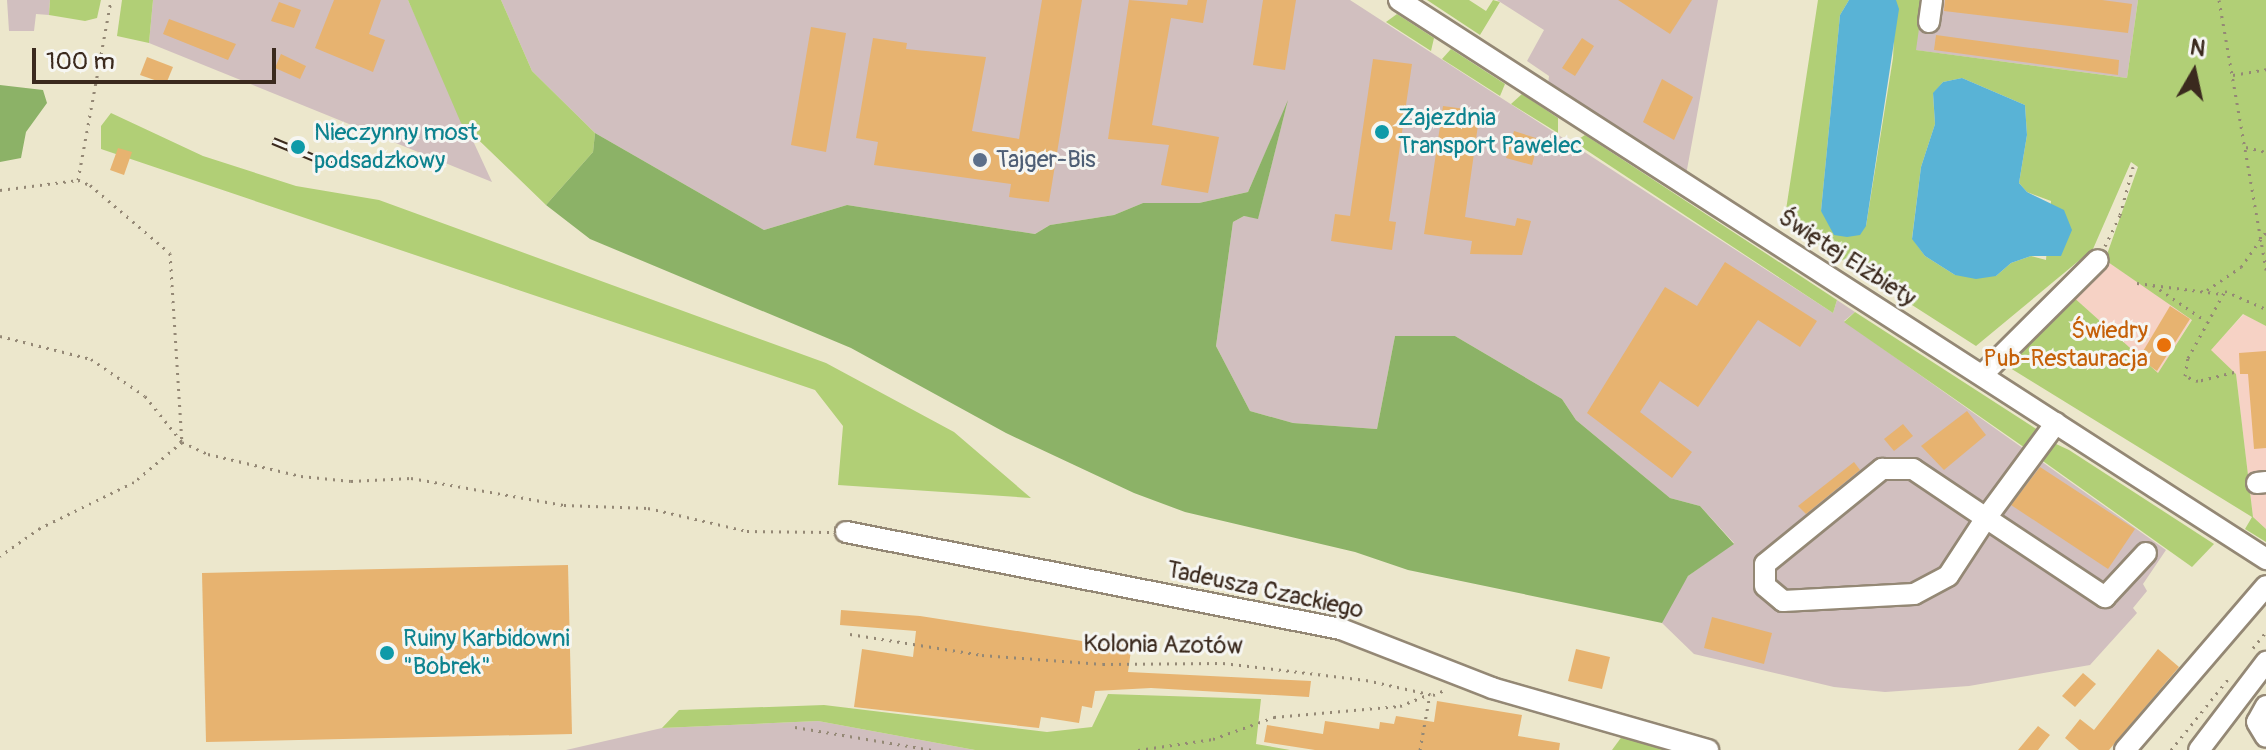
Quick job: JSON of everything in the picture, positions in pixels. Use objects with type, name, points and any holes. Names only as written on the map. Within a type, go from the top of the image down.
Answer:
[{"type":"street","name":"Świętej Elżbiety","points":[[1399,0],[2266,559]]},
{"type":"street","points":[[1929,22],[1932,0]]},
{"type":"street","points":[[1982,375],[2098,260]]},
{"type":"street","points":[[2056,423],[1986,518],[1948,576],[1914,594],[1783,601],[1765,586],[1765,564],[1882,469],[1913,469],[1986,518],[2105,597],[2146,553]]},
{"type":"street","name":"Tadeusza Czackiego","points":[[846,532],[1341,629],[1471,679],[1708,750]]},
{"type":"street","points":[[2125,750],[2266,586]]},
{"type":"street","points":[[2199,750],[2256,659]]},
{"type":"street","points":[[2266,706],[2257,722],[2266,737]]},
{"type":"path","points":[[78,180],[111,0]]},
{"type":"path","points":[[2219,0],[2266,270]]},
{"type":"path","points":[[2233,75],[2266,69]]},
{"type":"path","points":[[2245,146],[2266,152]]},
{"type":"path","points":[[2098,260],[2120,215],[2133,167]]},
{"type":"path","points":[[0,190],[78,180],[170,253],[182,442]]},
{"type":"path","points":[[2207,290],[2241,267],[2266,232]]},
{"type":"path","points":[[2137,283],[2222,294]]},
{"type":"path","points":[[2153,285],[2207,321]]},
{"type":"path","points":[[2234,372],[2198,381],[2185,376],[2207,321],[2225,291],[2266,309]]},
{"type":"path","points":[[0,336],[91,359],[145,396],[182,442],[251,466],[301,476],[351,481],[411,478],[564,505],[648,508],[747,531],[846,532]]},
{"type":"path","points":[[0,556],[40,528],[134,482],[182,442]]},
{"type":"path","points":[[2256,659],[2266,632]]},
{"type":"path","name":"Kolonia Azotów","points":[[850,634],[997,656],[1297,669],[1430,694]]},
{"type":"path","points":[[2171,750],[2237,668]]},
{"type":"path","points":[[1138,750],[1213,739],[1274,717],[1400,706],[1471,679]]},
{"type":"path","points":[[1420,750],[1430,694]]},
{"type":"path","points":[[795,727],[932,750]]},
{"type":"shaded area","points":[[7,0],[50,0],[49,15],[36,14],[34,31],[9,31]]},
{"type":"shaded area","points":[[153,0],[408,0],[492,182],[149,43]]},
{"type":"shaded area","points":[[501,0],[1350,0],[1833,313],[1837,300],[1855,312],[1844,321],[2166,550],[2143,584],[2147,591],[2133,608],[2137,613],[2090,665],[1969,686],[1885,692],[1834,687],[1694,654],[1662,623],[1667,608],[1688,576],[1734,543],[1700,506],[1670,498],[1576,420],[1562,399],[1455,336],[1395,336],[1377,429],[1293,423],[1250,411],[1216,346],[1233,222],[1244,216],[1258,218],[1287,104],[1248,192],[1199,203],[1143,203],[1114,215],[1050,225],[1035,234],[847,205],[764,230],[595,133],[532,71]]},
{"type":"shaded area","points":[[1497,0],[1718,0],[1686,175],[1548,85],[1549,76],[1527,61],[1544,30]]},
{"type":"shaded area","points":[[1923,0],[2138,0],[2127,78],[1915,50]]},
{"type":"shaded area","points":[[2105,260],[2192,319],[2158,374],[2071,295]]},
{"type":"shaded area","points":[[2244,314],[2266,326],[2266,529],[2253,517],[2236,374],[2210,350]]},
{"type":"shaded area","points":[[818,721],[975,750],[566,750],[662,728]]},
{"type":"green space","points":[[50,0],[101,0],[97,18],[85,21],[49,15]]},
{"type":"green space","points":[[122,0],[153,0],[149,43],[117,36]]},
{"type":"green space","points":[[408,0],[501,0],[532,71],[595,133],[593,152],[546,205],[461,123]]},
{"type":"green space","points":[[1427,0],[1469,0],[1486,11],[1493,0],[1500,2],[1480,35]]},
{"type":"green space","points":[[1818,0],[1849,0],[1840,15],[1821,211],[1866,226],[1893,58],[1896,0],[1923,0],[1916,50],[2127,78],[2138,0],[2266,0],[2266,326],[2243,314],[2211,350],[2236,374],[2253,517],[2266,529],[2266,542],[2245,529],[2252,517],[2002,363],[2071,295],[2158,373],[2192,320],[2105,260],[2138,167],[2131,162],[2093,249],[1976,346],[1784,223]],"holes":[[[1962,78],[2025,105],[2027,135],[2019,183],[2027,192],[2051,201],[2046,260],[2031,256],[2011,263],[1996,276],[1955,275],[1925,256],[1912,238],[1921,167],[1935,124],[1933,94],[1943,82]]]},
{"type":"green space","points":[[1397,14],[1434,38],[1431,51],[1386,22]]},
{"type":"green space","points":[[1451,49],[1505,84],[1500,96],[1442,59]]},
{"type":"green space","points":[[0,85],[43,90],[47,103],[26,132],[21,158],[0,162]]},
{"type":"green space","points":[[1522,94],[1558,118],[1558,133],[1511,104]]},
{"type":"green space","points":[[1288,100],[1258,219],[1244,216],[1233,222],[1216,346],[1250,411],[1293,423],[1377,429],[1395,336],[1455,336],[1562,399],[1576,420],[1670,498],[1700,506],[1734,544],[1688,576],[1662,623],[1408,570],[1355,552],[1185,512],[1134,493],[1006,433],[851,348],[590,239],[546,205],[593,152],[595,133],[764,230],[847,205],[1035,234],[1050,225],[1114,215],[1143,203],[1199,203],[1248,192]]},
{"type":"green space","points":[[111,113],[203,156],[296,186],[379,200],[826,363],[954,432],[1031,498],[838,485],[843,426],[815,390],[101,149],[101,126]]},
{"type":"green space","points":[[1585,135],[1837,300],[1833,313],[1574,142]]},
{"type":"green space","points":[[1855,312],[2038,430],[2028,450],[1844,322]]},
{"type":"green space","points":[[2054,443],[2214,544],[2192,567],[2040,459]]},
{"type":"green space","points":[[1108,694],[1261,699],[1256,744],[1290,750],[975,750],[818,721],[662,728],[679,710],[824,705],[1047,732],[1092,727]]},
{"type":"green space","points":[[1623,735],[1683,750],[1612,750]]},
{"type":"water","points":[[1849,0],[1896,0],[1899,9],[1866,226],[1860,235],[1847,237],[1834,235],[1821,211],[1840,15]]},
{"type":"water","points":[[1962,78],[2025,105],[2027,135],[2019,183],[2027,192],[2064,210],[2072,230],[2061,256],[2031,256],[2011,263],[1996,276],[1976,279],[1955,275],[1925,256],[1912,239],[1921,167],[1935,124],[1933,93],[1943,82]]},
{"type":"building","points":[[334,0],[381,0],[369,34],[385,40],[373,72],[315,48]]},
{"type":"building","points":[[1042,0],[1082,0],[1049,202],[1009,197],[1011,184],[874,165],[878,142],[856,138],[873,38],[907,43],[906,49],[986,57],[972,131],[1019,139]]},
{"type":"building","points":[[1129,0],[1187,5],[1188,0],[1207,0],[1203,23],[1171,18],[1152,125],[1219,137],[1208,193],[1161,185],[1169,145],[1108,139]]},
{"type":"building","points":[[1263,0],[1296,0],[1285,70],[1253,65]]},
{"type":"building","points":[[1618,0],[1692,0],[1670,34]]},
{"type":"building","points":[[1945,0],[2102,0],[2132,4],[2128,33],[1944,11]]},
{"type":"building","points":[[279,2],[301,10],[294,28],[271,21]]},
{"type":"building","points":[[169,19],[236,44],[228,60],[163,34]]},
{"type":"building","points":[[811,27],[846,33],[826,152],[791,145]]},
{"type":"building","points":[[1936,35],[2119,60],[2118,75],[1934,50]]},
{"type":"building","points":[[1582,38],[1594,46],[1575,76],[1562,68]]},
{"type":"building","points":[[281,54],[306,66],[300,79],[275,68]]},
{"type":"building","points":[[147,57],[173,67],[166,84],[140,75]]},
{"type":"building","name":"Zajezdnia Transport Pawelec","points":[[1373,59],[1412,64],[1389,221],[1396,222],[1392,250],[1331,241],[1335,214],[1350,216]]},
{"type":"building","points":[[1662,79],[1693,97],[1674,140],[1643,122]]},
{"type":"building","points":[[1443,106],[1480,111],[1465,217],[1515,226],[1517,218],[1531,221],[1522,255],[1470,254],[1472,241],[1424,234]]},
{"type":"building","points":[[1514,131],[1539,139],[1532,165],[1506,158]]},
{"type":"building","points":[[118,148],[132,152],[124,175],[110,170]]},
{"type":"building","points":[[1725,262],[1817,321],[1800,347],[1758,320],[1698,407],[1660,381],[1640,412],[1692,452],[1672,478],[1587,413],[1665,287],[1697,306]]},
{"type":"building","name":"Świedry Pub-Restauracja","points":[[2170,306],[2190,319],[2157,371],[2139,358]]},
{"type":"building","points":[[2266,351],[2266,448],[2254,449],[2248,374],[2240,374],[2239,353]]},
{"type":"building","points":[[1967,411],[1986,435],[1944,470],[1921,446]]},
{"type":"building","points":[[1903,424],[1913,436],[1894,451],[1884,439]]},
{"type":"building","points":[[1854,462],[1860,470],[1806,514],[1798,506]]},
{"type":"building","points":[[2040,467],[2135,529],[2108,569],[2011,505]]},
{"type":"building","name":"Ruiny Karbidowni \"Bobrek\"","points":[[568,565],[572,734],[206,742],[202,573]]},
{"type":"building","points":[[841,610],[920,616],[1101,644],[1132,643],[1128,672],[1311,681],[1309,697],[1151,688],[1095,691],[1092,708],[1082,706],[1079,723],[1041,717],[1039,728],[854,707],[862,649],[913,657],[916,631],[840,625]]},
{"type":"building","points":[[1712,617],[1772,633],[1764,664],[1704,648]]},
{"type":"building","points":[[1576,649],[1610,657],[1602,689],[1568,681]]},
{"type":"building","points":[[2158,649],[2179,667],[2109,750],[2079,750],[2065,738],[2080,719],[2094,730]]},
{"type":"building","points":[[2083,673],[2096,684],[2075,707],[2062,696]]},
{"type":"building","points":[[1437,701],[1522,715],[1518,736],[1560,743],[1559,750],[1315,750],[1264,742],[1267,725],[1323,734],[1325,721],[1379,729],[1380,722],[1394,724],[1396,716],[1434,722]]},
{"type":"building","points":[[2038,726],[2050,735],[2038,750],[2018,750]]},
{"type":"railway","points":[[273,141],[331,165]]},
{"type":"place","name":"Zajezdnia Transport Pawelec","points":[[1382,132]]},
{"type":"place","name":"Nieczynny most podsadzkowy","points":[[298,147]]},
{"type":"place","name":"Tajger-Bis","points":[[980,160]]},
{"type":"place","name":"Świedry Pub-Restauracja","points":[[2164,345]]},
{"type":"place","name":"Ruiny Karbidowni \"Bobrek\"","points":[[387,653]]}]
